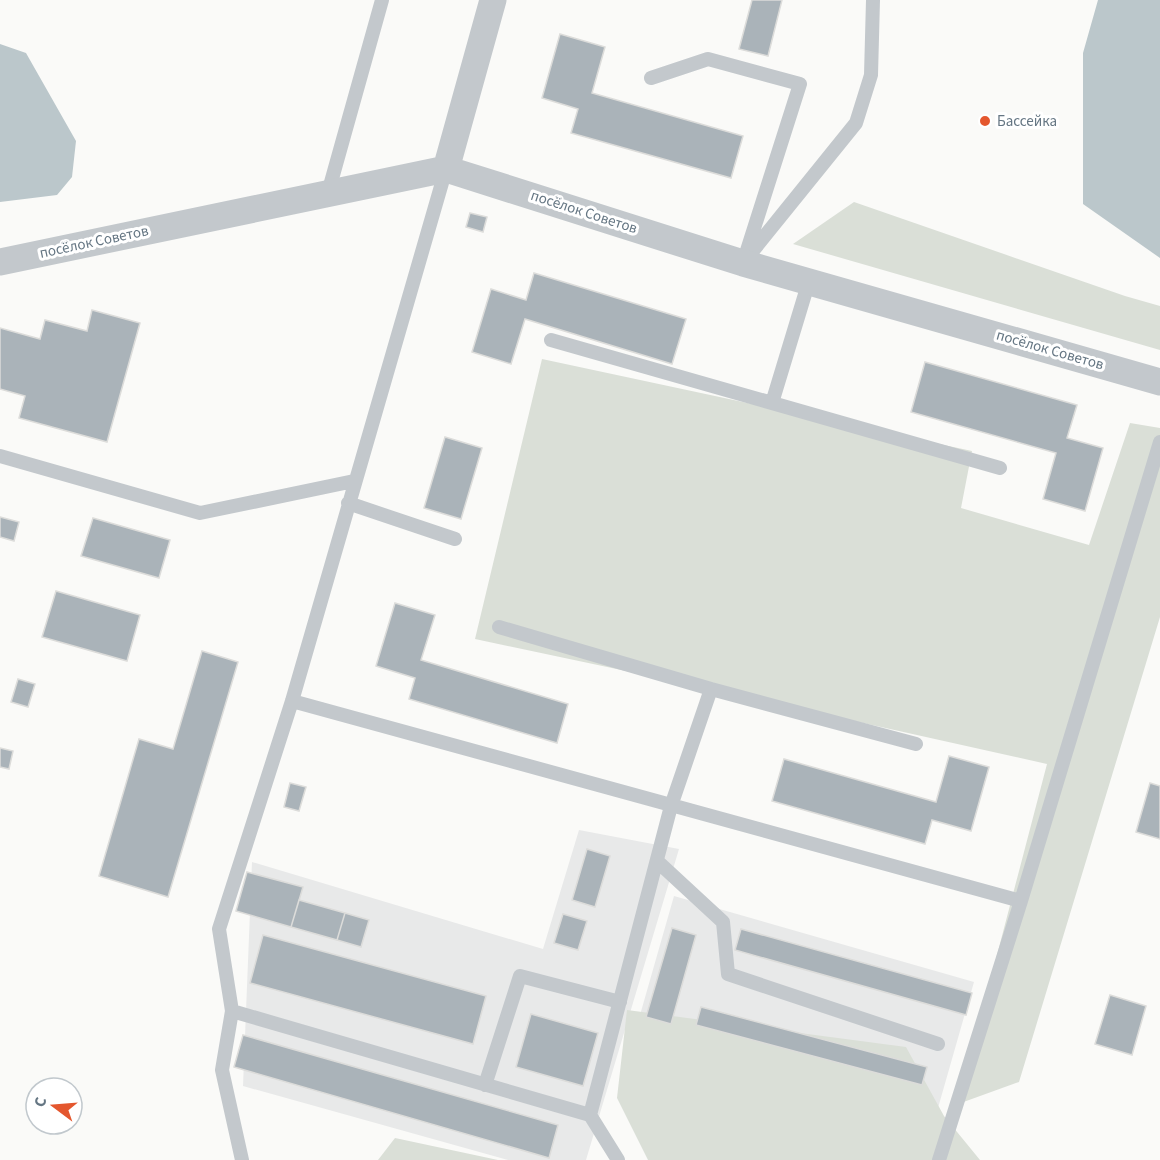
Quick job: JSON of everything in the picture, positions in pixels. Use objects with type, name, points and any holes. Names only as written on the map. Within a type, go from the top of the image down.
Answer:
[{"type":"street","points":[[447,168],[493,0]]},
{"type":"street","name":"посёлок Советов","points":[[0,262],[447,168],[742,263],[1160,382]]},
{"type":"lane","points":[[328,193],[382,0]]},
{"type":"lane","points":[[742,263],[856,123],[871,75],[873,0]]},
{"type":"lane","points":[[651,78],[708,59],[800,84],[742,263]]},
{"type":"lane","points":[[242,1160],[222,1070],[232,1011],[219,929],[292,700],[447,168]]},
{"type":"lane","points":[[772,403],[809,281]]},
{"type":"lane","points":[[551,340],[1000,468]]},
{"type":"lane","points":[[939,1160],[1021,901],[1160,442]]},
{"type":"lane","points":[[0,456],[200,513],[354,481]]},
{"type":"lane","points":[[348,503],[455,539]]},
{"type":"lane","points":[[499,627],[711,689],[916,744]]},
{"type":"lane","points":[[590,1115],[671,806],[711,689]]},
{"type":"lane","points":[[292,700],[1021,901]]},
{"type":"lane","points":[[657,861],[723,922],[728,974],[938,1044]]},
{"type":"lane","points":[[485,1085],[520,976],[620,1002]]},
{"type":"lane","points":[[232,1011],[590,1115],[618,1160]]},
{"type":"shaded area","points":[[1098,0],[1160,0],[1160,258],[1083,204],[1083,53]]},
{"type":"shaded area","points":[[0,44],[26,53],[76,141],[72,177],[57,195],[0,202]]},
{"type":"shaded area","points":[[854,202],[1160,306],[1160,350],[793,244]]},
{"type":"shaded area","points":[[542,359],[972,451],[961,508],[1089,545],[1130,423],[1160,428],[1160,617],[1019,1082],[958,1104],[1047,764],[475,639]]},
{"type":"shaded area","points":[[579,830],[679,849],[586,1160],[508,1160],[243,1086],[252,862],[543,949]]},
{"type":"shaded area","points":[[674,896],[974,982],[938,1108],[638,1022]]},
{"type":"shaded area","points":[[627,1010],[906,1047],[944,1116],[980,1160],[648,1160],[617,1098]]},
{"type":"shaded area","points":[[395,1138],[498,1160],[378,1160]]},
{"type":"building","points":[[752,0],[782,0],[768,56],[739,49]]},
{"type":"building","points":[[560,34],[605,47],[592,93],[743,136],[731,178],[571,133],[578,109],[542,98]]},
{"type":"building","points":[[470,213],[487,217],[483,232],[466,227]]},
{"type":"building","points":[[534,273],[686,319],[672,364],[525,319],[511,364],[472,352],[491,289],[526,300]]},
{"type":"building","points":[[92,310],[140,323],[107,442],[19,418],[25,396],[0,389],[0,328],[40,339],[45,320],[87,331]]},
{"type":"building","points":[[925,362],[1077,405],[1067,438],[1103,448],[1085,511],[1043,499],[1056,453],[911,412]]},
{"type":"building","points":[[445,437],[482,448],[461,519],[424,508]]},
{"type":"building","points":[[0,517],[19,522],[14,541],[0,537]]},
{"type":"building","points":[[93,518],[170,540],[159,578],[81,556]]},
{"type":"building","points":[[56,591],[140,615],[127,661],[42,637]]},
{"type":"building","points":[[395,603],[435,615],[421,660],[568,704],[557,743],[409,699],[415,678],[376,666]]},
{"type":"building","points":[[202,651],[238,662],[168,897],[99,876],[139,739],[173,749]]},
{"type":"building","points":[[18,679],[35,684],[28,707],[11,702]]},
{"type":"building","points":[[0,748],[13,751],[9,769],[0,767]]},
{"type":"building","points":[[949,756],[989,767],[971,831],[932,820],[925,844],[772,801],[784,759],[936,802]]},
{"type":"building","points":[[290,783],[306,787],[299,811],[284,807]]},
{"type":"building","points":[[1150,783],[1160,786],[1160,839],[1136,832]]},
{"type":"building","points":[[587,849],[610,856],[595,907],[572,900]]},
{"type":"building","points":[[247,872],[303,887],[291,927],[236,911]]},
{"type":"building","points":[[299,900],[345,913],[337,940],[291,927]]},
{"type":"building","points":[[345,913],[369,920],[361,947],[337,940]]},
{"type":"building","points":[[563,914],[587,921],[578,950],[554,943]]},
{"type":"building","points":[[672,928],[696,935],[671,1024],[646,1017]]},
{"type":"building","points":[[741,929],[972,993],[966,1015],[735,950]]},
{"type":"building","points":[[263,935],[486,996],[473,1044],[250,983]]},
{"type":"building","points":[[1110,995],[1146,1006],[1132,1055],[1095,1044]]},
{"type":"building","points":[[701,1007],[927,1067],[922,1085],[696,1025]]},
{"type":"building","points":[[531,1014],[598,1033],[583,1086],[516,1067]]},
{"type":"building","points":[[243,1035],[558,1125],[549,1158],[234,1067]]},
{"type":"place","name":"Бассейка","points":[[985,121]]}]
